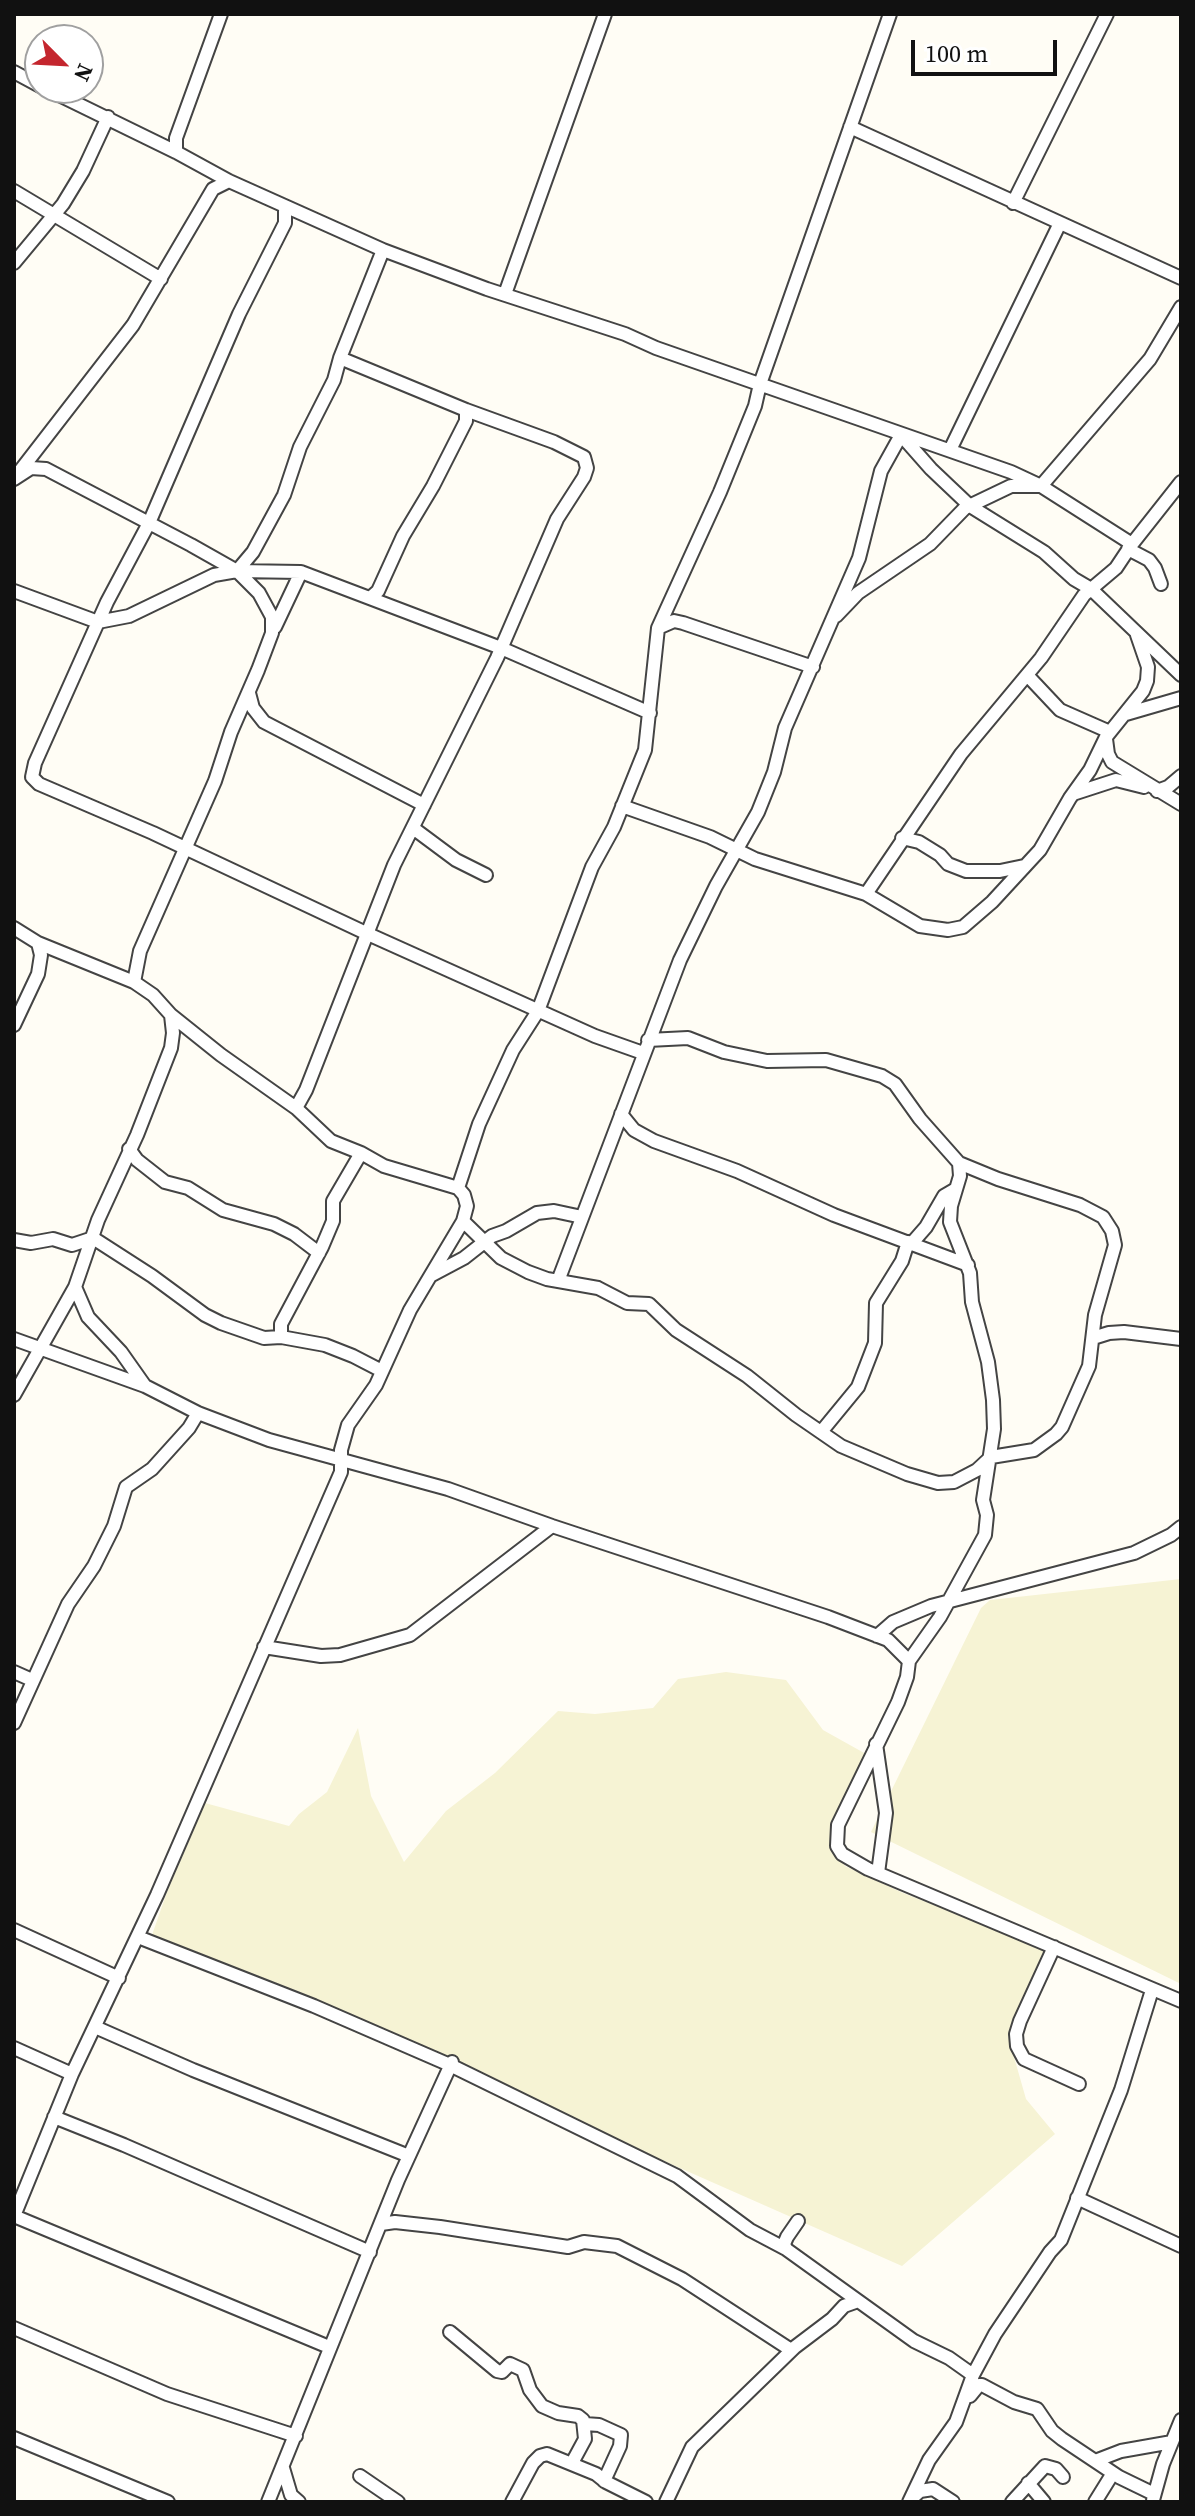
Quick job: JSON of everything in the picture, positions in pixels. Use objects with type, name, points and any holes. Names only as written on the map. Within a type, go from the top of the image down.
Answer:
[{"type":"street","points":[[176,152],[176,138],[221,14]]},
{"type":"street","points":[[505,294],[605,14]]},
{"type":"street","points":[[458,1188],[479,1124],[513,1050],[538,1011],[592,867],[645,750],[658,628],[749,423],[890,14]]},
{"type":"street","points":[[1013,203],[1107,14]]},
{"type":"street","points":[[79,104],[229,181],[383,250],[950,450],[1041,486],[1149,560],[1161,584]]},
{"type":"street","points":[[14,263],[56,216],[83,171],[108,117]]},
{"type":"street","points":[[850,127],[1181,278]]},
{"type":"street","points":[[14,479],[122,341],[213,189],[229,181]]},
{"type":"street","points":[[14,191],[161,279]]},
{"type":"street","points":[[285,207],[285,223],[239,314],[149,523],[98,622],[32,768],[32,777],[39,784],[538,1011],[643,1053]]},
{"type":"street","points":[[950,450],[1060,223]]},
{"type":"street","points":[[237,571],[253,552],[278,509],[300,447],[314,416],[325,401],[383,250]]},
{"type":"street","points":[[831,621],[858,593],[930,544],[970,506],[1011,486],[1041,486],[1150,359],[1181,307]]},
{"type":"street","points":[[296,1108],[306,1090],[394,865],[501,648],[557,519],[584,477],[587,462],[578,453],[546,438],[466,410],[340,358]]},
{"type":"street","points":[[370,598],[378,591],[403,536],[433,486],[466,421],[466,410]]},
{"type":"street","points":[[901,435],[970,506],[1044,552],[1074,579],[1091,589],[1181,675]]},
{"type":"street","points":[[558,1281],[680,960],[716,886],[758,812],[774,772],[785,728],[859,558],[881,471],[901,435]]},
{"type":"street","points":[[14,479],[31,468],[46,469],[237,571],[259,593],[270,610],[272,633]]},
{"type":"street","points":[[866,894],[961,754],[1027,675],[1091,589],[1105,580],[1180,486]]},
{"type":"street","points":[[14,591],[98,622],[129,616],[214,575],[237,571],[301,572],[501,648],[650,713]]},
{"type":"street","points":[[134,982],[140,951],[215,781],[231,732],[272,633],[301,572]]},
{"type":"street","points":[[658,628],[674,621],[683,623],[813,667]]},
{"type":"street","points":[[622,806],[710,837],[803,876],[866,894],[920,926],[948,930],[963,927],[992,902],[1049,838],[1108,734],[1135,703],[1147,681],[1148,667],[1136,632]]},
{"type":"street","points":[[1027,675],[1060,710],[1108,734]]},
{"type":"street","points":[[249,693],[253,708],[264,722]]},
{"type":"street","points":[[1124,715],[1181,698]]},
{"type":"street","points":[[231,732],[247,721],[264,722],[424,805]]},
{"type":"street","points":[[1108,734],[1108,754],[1112,762],[1181,804]]},
{"type":"street","points":[[1073,794],[1116,780],[1156,790],[1168,787],[1181,776]]},
{"type":"street","points":[[413,828],[456,860],[486,875]]},
{"type":"street","points":[[902,838],[919,842],[948,864],[966,871],[1000,871],[1024,866]]},
{"type":"street","points":[[14,928],[38,943],[134,982],[153,995],[171,1015],[296,1108],[331,1141],[384,1166],[458,1188],[467,1206],[463,1221],[410,1310],[376,1385],[348,1425],[341,1472],[138,1937],[72,2074],[14,2216],[329,2347]]},
{"type":"street","points":[[14,1025],[38,974],[41,955],[38,943]]},
{"type":"street","points":[[14,1395],[75,1287],[171,1048],[171,1015]]},
{"type":"street","points":[[463,1221],[501,1258],[547,1279],[598,1288],[627,1303],[646,1302],[676,1330],[747,1376],[841,1446],[880,1464],[938,1483],[965,1478],[991,1457],[1034,1450],[1056,1434],[1068,1417],[1089,1366],[1095,1315],[1115,1245],[1112,1231],[1103,1217],[1080,1205],[959,1163],[920,1119],[895,1084],[882,1076],[826,1060],[767,1061],[735,1055],[688,1038],[648,1040]]},
{"type":"street","points":[[621,1114],[634,1130],[654,1141],[737,1171],[811,1206],[968,1265]]},
{"type":"street","points":[[129,1149],[137,1160],[165,1182],[188,1188],[223,1210],[274,1224],[294,1234],[319,1253]]},
{"type":"street","points":[[281,1337],[281,1324],[333,1221],[333,1201],[361,1153]]},
{"type":"street","points":[[959,1163],[960,1176],[950,1222],[954,1238],[968,1265],[972,1302],[988,1362],[993,1400],[994,1429],[983,1500],[987,1515],[985,1535],[932,1630],[909,1661],[898,1702],[849,1798],[836,1835],[837,1846],[842,1854],[878,1873],[1181,2001]]},
{"type":"street","points":[[821,1432],[858,1387],[875,1343],[876,1303],[910,1243],[926,1227],[944,1196],[956,1189]]},
{"type":"street","points":[[431,1276],[464,1258],[484,1241],[543,1212],[565,1212],[582,1217]]},
{"type":"street","points":[[14,1240],[31,1243],[53,1239],[72,1245],[93,1238]]},
{"type":"street","points":[[93,1238],[205,1315],[264,1338],[281,1337],[325,1345],[382,1371]]},
{"type":"street","points":[[75,1287],[88,1317],[121,1352],[145,1386]]},
{"type":"street","points":[[1093,1338],[1124,1332],[1181,1339]]},
{"type":"street","points":[[14,1339],[145,1386],[198,1413],[269,1440],[448,1489],[877,1636],[901,1651],[909,1661]]},
{"type":"street","points":[[14,1723],[68,1604],[94,1566],[114,1526],[126,1487],[152,1469],[189,1428],[198,1413]]},
{"type":"street","points":[[264,1647],[321,1656],[340,1655],[410,1635],[552,1526]]},
{"type":"street","points":[[877,1636],[893,1622],[931,1606],[1134,1553],[1181,1527]]},
{"type":"street","points":[[14,1672],[32,1680]]},
{"type":"street","points":[[876,1744],[886,1813],[878,1873]]},
{"type":"street","points":[[14,1930],[119,1978]]},
{"type":"street","points":[[138,1937],[451,2064],[677,2176],[750,2230],[786,2249],[914,2341],[949,2358],[973,2375]]},
{"type":"street","points":[[1054,1947],[1020,2021],[1016,2034],[1017,2046],[1024,2059],[1079,2084]]},
{"type":"street","points":[[909,2501],[929,2460],[950,2431],[973,2375],[1003,2322],[1061,2240],[1121,2090],[1152,1990]]},
{"type":"street","points":[[95,2027],[193,2070],[409,2156]]},
{"type":"street","points":[[14,2048],[72,2074]]},
{"type":"street","points":[[268,2502],[329,2347],[451,2064]]},
{"type":"street","points":[[54,2117],[370,2252]]},
{"type":"street","points":[[1077,2198],[1181,2246]]},
{"type":"street","points":[[786,2249],[784,2244],[798,2221]]},
{"type":"street","points":[[381,2224],[395,2222],[440,2227],[568,2247],[584,2242],[617,2246],[682,2279],[791,2350]]},
{"type":"street","points":[[666,2502],[692,2447],[791,2350],[844,2306],[858,2301]]},
{"type":"street","points":[[14,2328],[167,2394],[296,2436]]},
{"type":"street","points":[[450,2332],[497,2371],[502,2372],[510,2364],[523,2370],[530,2390],[542,2406],[558,2413],[578,2416],[585,2424],[585,2439],[572,2463]]},
{"type":"street","points":[[964,2403],[980,2385],[1014,2402],[1037,2409],[1052,2431],[1153,2498],[1181,2420]]},
{"type":"street","points":[[585,2424],[599,2425],[621,2435],[620,2446],[604,2481]]},
{"type":"street","points":[[14,2438],[168,2502]]},
{"type":"street","points":[[1095,2461],[1121,2451],[1172,2442]]},
{"type":"street","points":[[512,2502],[533,2463],[540,2456],[552,2454],[596,2474],[627,2498],[646,2502]]},
{"type":"street","points":[[1012,2502],[1045,2466],[1056,2469],[1063,2477]]},
{"type":"street","points":[[283,2468],[291,2495],[299,2502]]},
{"type":"street","points":[[1095,2502],[1113,2473]]},
{"type":"street","points":[[360,2476],[398,2502]]},
{"type":"street","points":[[1028,2483],[1044,2502]]},
{"type":"street","points":[[909,2501],[920,2491],[933,2489],[953,2502]]},
{"type":"shaded area","points":[[1181,1579],[1181,1984],[871,1832],[981,1608],[990,1600]]},
{"type":"shaded area","points":[[726,1672],[786,1680],[823,1730],[866,1754],[846,1791],[831,1832],[845,1866],[903,1893],[1051,1950],[1008,2036],[1026,2099],[1055,2134],[902,2266],[152,1935],[205,1803],[289,1826],[327,1792],[358,1728],[371,1796],[404,1862],[446,1811],[495,1773],[558,1711],[595,1714],[653,1708],[678,1679]]}]
